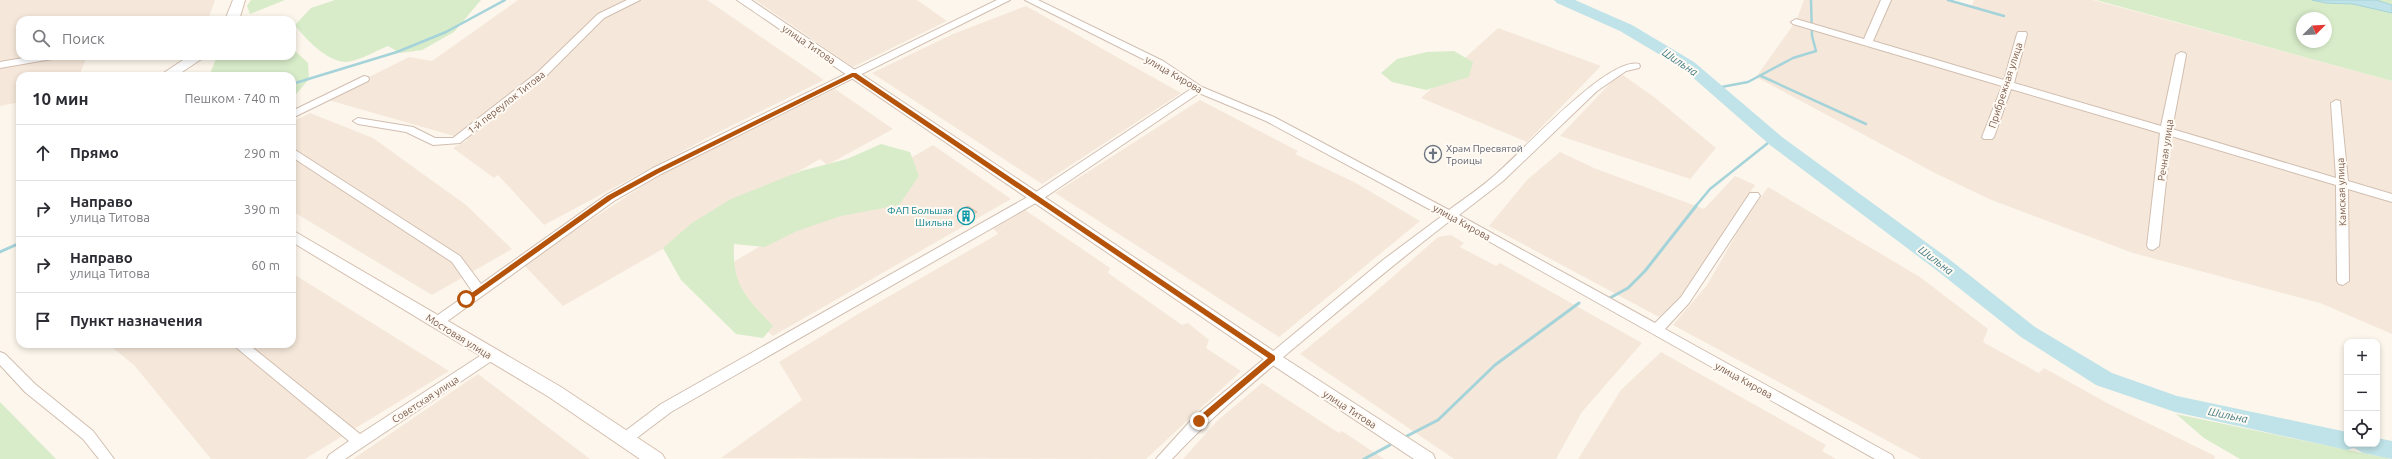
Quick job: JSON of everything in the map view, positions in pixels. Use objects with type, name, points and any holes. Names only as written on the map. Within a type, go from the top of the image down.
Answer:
[{"type":"main road","points":[[233,16],[239,0]]},
{"type":"main road","points":[[173,72],[192,60]]},
{"type":"main road","name":"Мостовая улица","points":[[296,237],[491,356],[555,392],[655,459]]},
{"type":"street","name":"1-й переулок Титова","points":[[358,121],[409,129],[433,142],[456,141],[542,74],[601,16],[635,0]]},
{"type":"street","name":"улица Титова","points":[[743,0],[1037,197],[1273,358],[1427,459]]},
{"type":"street","points":[[436,322],[478,290],[610,198],[657,171],[1005,0]]},
{"type":"street","name":"улица Кирова","points":[[1030,0],[1158,64],[1198,89],[1270,119],[1452,216],[1655,331],[1887,459]]},
{"type":"street","points":[[1867,43],[1886,0]]},
{"type":"street","points":[[1796,22],[2166,130],[2392,198]]},
{"type":"street","name":"Прибрежная улица","points":[[1988,137],[2008,84],[2022,34]]},
{"type":"street","name":"Речная улица","points":[[2153,246],[2166,130],[2181,55]]},
{"type":"street","points":[[0,66],[31,60]]},
{"type":"street","points":[[1163,459],[1199,421],[1273,358],[1387,263],[1452,216],[1499,178],[1593,89],[1622,69],[1634,66]]},
{"type":"street","points":[[296,113],[364,79]]},
{"type":"street","points":[[625,439],[666,408],[1037,197],[1198,89]]},
{"type":"street","name":"Камская улица","points":[[2336,103],[2342,183],[2343,281]]},
{"type":"street","points":[[296,155],[456,259],[478,290]]},
{"type":"street","points":[[1655,331],[1685,300],[1754,196]]},
{"type":"street","points":[[244,348],[360,442]]},
{"type":"street","points":[[0,356],[30,388],[88,435],[107,459]]},
{"type":"street","name":"Советская улица","points":[[334,459],[491,356]]},
{"type":"shaded area","points":[[0,0],[215,0],[209,16],[16,16],[16,60],[85,60],[81,72],[16,72],[16,103],[0,106]]},
{"type":"shaded area","points":[[518,0],[707,0],[824,80],[711,136],[544,225],[498,175],[494,178],[453,148],[468,140],[325,99],[409,57],[432,61]]},
{"type":"shaded area","points":[[755,0],[917,0],[947,21],[853,67]]},
{"type":"shaded area","points":[[1804,0],[1950,0],[1972,6],[1974,0],[2093,0],[2392,81],[2392,334],[2320,303],[2133,253],[1989,199],[1935,173],[1756,77],[1796,21]]},
{"type":"shaded area","points":[[1026,6],[1181,93],[1042,184],[872,73],[953,34]]},
{"type":"shaded area","points":[[1498,28],[1601,66],[1527,142],[1421,98]]},
{"type":"shaded area","points":[[1620,73],[1654,97],[1716,148],[1690,179],[1560,136]]},
{"type":"shaded area","points":[[835,89],[893,129],[827,165],[820,159],[563,306],[523,264],[658,176]]},
{"type":"shaded area","points":[[1200,100],[1298,151],[1295,154],[1356,183],[1420,221],[1279,337],[1055,193]]},
{"type":"shaded area","points":[[310,113],[373,138],[466,205],[512,249],[432,295],[296,213],[296,120]]},
{"type":"shaded area","points":[[933,145],[1011,199],[773,336],[706,278]]},
{"type":"shaded area","points":[[1560,152],[1594,168],[1704,209],[1735,176],[1755,185],[1685,293],[1659,317],[1489,226],[1527,180]]},
{"type":"shaded area","points":[[1768,187],[1920,277],[1988,329],[1983,342],[2039,373],[2044,368],[2109,404],[2215,456],[2214,459],[1921,459],[1673,325],[1707,285],[1744,221]]},
{"type":"shaded area","points":[[1025,210],[1110,268],[1108,273],[1182,325],[1188,323],[1209,340],[1206,348],[1241,371],[1146,459],[721,458],[802,400],[779,362],[858,314],[998,234],[993,228]]},
{"type":"shaded area","points":[[1451,235],[1464,243],[1460,247],[1496,266],[1500,263],[1642,343],[1582,412],[1556,459],[1454,459],[1300,354],[1372,295],[1438,237]]},
{"type":"shaded area","points":[[296,275],[449,371],[305,459],[211,459],[134,365],[113,348],[296,348]]},
{"type":"shaded area","points":[[1661,352],[1826,445],[1822,451],[1836,459],[1578,459],[1621,390]]},
{"type":"shaded area","points":[[478,374],[590,459],[353,459]]},
{"type":"shaded area","points":[[1262,383],[1339,433],[1342,431],[1384,459],[1183,459],[1218,420]]},
{"type":"green space","points":[[251,0],[285,0],[250,14],[247,6]]},
{"type":"green space","points":[[335,0],[481,0],[454,32],[422,50],[400,53],[388,46],[347,62],[333,59],[325,54],[311,43],[296,26],[296,24],[311,8]]},
{"type":"green space","points":[[2096,0],[2392,0],[2392,81]]},
{"type":"green space","points":[[1454,51],[1473,62],[1469,77],[1426,90],[1392,82],[1381,73],[1397,59],[1427,52]]},
{"type":"green space","points":[[296,52],[308,63],[309,79],[296,94],[296,72],[211,72],[215,60],[296,60]]},
{"type":"green space","points":[[881,144],[910,152],[919,176],[899,205],[841,216],[797,231],[765,247],[734,244],[735,270],[738,281],[755,307],[773,326],[763,338],[736,334],[681,280],[663,248],[692,223],[731,199],[801,171],[847,159]]},
{"type":"green space","points":[[0,402],[56,459],[0,459]]},
{"type":"green space","points":[[2176,414],[2392,459],[2240,459],[2204,438]]},
{"type":"water","points":[[2312,0],[2376,0],[2392,5],[2392,13],[2353,4],[2326,3]]},
{"type":"building","name":"ФАП Большая Шильна","points":[[968,206],[977,212],[966,219],[957,212]]},
{"type":"waterway","points":[[296,83],[397,52],[446,32],[505,0]]},
{"type":"waterway","name":"Шильна","points":[[1562,0],[1626,28],[1688,65],[1776,141],[1815,168],[1942,264],[2028,332],[2104,379],[2175,404],[2344,440]]},
{"type":"waterway","points":[[1716,88],[1748,82],[1793,58],[1816,51],[1812,36],[1811,0]]},
{"type":"waterway","points":[[1948,0],[2004,16]]},
{"type":"waterway","points":[[1761,76],[1866,124]]},
{"type":"waterway","points":[[1695,207],[1710,189],[1773,139]]},
{"type":"waterway","points":[[1608,299],[1628,288],[1645,271],[1696,206]]},
{"type":"waterway","points":[[0,252],[16,245]]},
{"type":"waterway","points":[[1407,436],[1438,420],[1495,365],[1579,303]]},
{"type":"waterway","points":[[1364,459],[1390,445]]},
{"type":"waterway","name":"Шильна","points":[[2378,447],[2392,450]]},
{"type":"place","name":"Храм Пресвятой Троицы","points":[[1433,154]]},
{"type":"place","name":"ФАП Большая Шильна","points":[[966,216]]},
{"type":"route","points":[[466,299],[610,198],[657,171],[854,74],[1273,358],[1199,421]]}]
